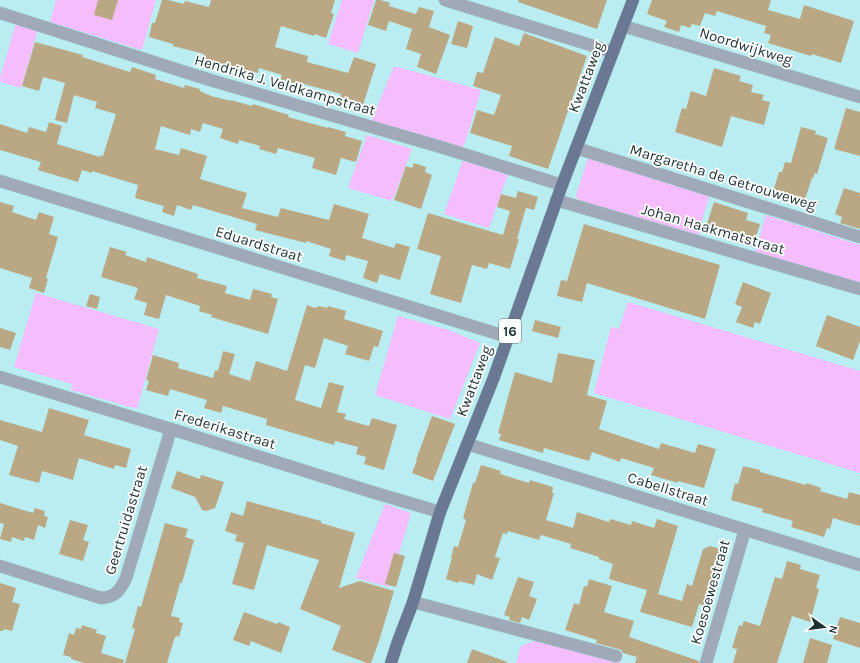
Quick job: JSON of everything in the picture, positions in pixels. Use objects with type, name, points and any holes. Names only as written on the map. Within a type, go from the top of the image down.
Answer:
[{"type":"main road","name":"Kwattaweg","points":[[391,663],[413,602],[440,512],[494,376],[556,200],[633,0]]},
{"type":"street","points":[[445,0],[614,52]]},
{"type":"street","name":"Hendrika J. Veldkampstraat","points":[[0,13],[210,80],[437,146],[562,185]]},
{"type":"street","name":"Noordwijkweg","points":[[623,26],[860,97]]},
{"type":"street","name":"Margaretha de Getrouweweg","points":[[576,148],[860,236]]},
{"type":"street","name":"Eduardstraat","points":[[0,181],[508,337]]},
{"type":"street","name":"Johan Haakmatstraat","points":[[556,200],[860,289]]},
{"type":"street","name":"Frederikastraat","points":[[0,377],[364,490],[440,512]]},
{"type":"street","name":"Geertruidastraat","points":[[0,566],[101,598],[109,598],[115,594],[121,588],[126,578],[171,429]]},
{"type":"street","name":"Cabellstraat","points":[[467,444],[860,565]]},
{"type":"street","name":"Koesoewestraat","points":[[706,663],[745,530]]},
{"type":"street","points":[[413,602],[616,656]]},
{"type":"shaded area","points":[[56,0],[156,0],[142,50],[50,22]]},
{"type":"shaded area","points":[[342,0],[374,0],[358,53],[328,44]]},
{"type":"shaded area","points":[[16,23],[38,29],[21,88],[0,82]]},
{"type":"shaded area","points":[[394,66],[481,90],[463,149],[371,122]]},
{"type":"shaded area","points":[[367,135],[412,149],[392,201],[348,188]]},
{"type":"shaded area","points":[[588,158],[709,196],[698,235],[683,230],[652,224],[578,200],[576,195]]},
{"type":"shaded area","points":[[463,160],[508,174],[489,228],[444,214]]},
{"type":"shaded area","points":[[766,215],[860,245],[860,285],[755,253]]},
{"type":"shaded area","points":[[36,293],[159,329],[137,409],[71,390],[72,384],[14,367]]},
{"type":"shaded area","points":[[628,302],[860,371],[860,473],[594,393],[611,327],[619,329]]},
{"type":"shaded area","points":[[398,316],[449,330],[480,343],[450,419],[375,395]]},
{"type":"shaded area","points":[[385,504],[411,513],[389,587],[356,578]]},
{"type":"shaded area","points":[[540,639],[621,660],[620,663],[516,663],[521,646]]},
{"type":"building","points":[[98,0],[118,0],[112,20],[94,15]]},
{"type":"building","points":[[162,0],[184,4],[185,1],[209,7],[211,0],[335,0],[331,13],[334,14],[326,38],[281,26],[275,47],[308,56],[307,62],[348,73],[354,57],[376,64],[363,105],[340,98],[341,94],[280,79],[282,75],[259,68],[258,73],[216,62],[216,64],[202,60],[204,54],[173,46],[173,44],[149,37],[152,23],[155,23]]},
{"type":"building","points":[[376,0],[390,3],[389,6],[416,14],[419,7],[434,11],[429,27],[450,35],[436,74],[417,67],[421,54],[406,49],[412,29],[389,21],[386,31],[368,25]]},
{"type":"building","points":[[519,0],[607,0],[597,29],[518,2]]},
{"type":"building","points":[[652,0],[771,0],[768,10],[800,19],[804,5],[854,21],[841,63],[768,43],[771,35],[764,33],[766,26],[717,11],[715,16],[705,13],[700,26],[692,24],[690,28],[681,25],[679,32],[664,27],[667,21],[647,14]]},
{"type":"building","points":[[458,21],[473,26],[467,48],[451,44]]},
{"type":"building","points":[[524,33],[587,56],[548,169],[509,156],[512,146],[470,133],[477,110],[494,115],[501,95],[473,86],[477,72],[483,73],[495,37],[519,46]]},
{"type":"building","points":[[35,42],[83,55],[82,57],[130,72],[132,67],[156,75],[155,79],[184,88],[185,85],[200,89],[200,91],[211,96],[252,106],[253,104],[289,115],[288,117],[346,132],[345,136],[362,141],[356,162],[341,158],[336,175],[312,168],[315,158],[278,148],[276,154],[259,149],[260,146],[239,140],[238,144],[220,138],[223,129],[203,123],[200,132],[191,129],[190,135],[161,126],[155,149],[179,155],[181,148],[207,156],[200,179],[247,193],[242,208],[278,217],[281,208],[329,220],[334,204],[369,214],[362,238],[394,248],[396,243],[410,247],[400,280],[380,274],[377,283],[363,278],[368,261],[346,255],[345,261],[329,256],[331,249],[306,241],[306,243],[255,230],[257,224],[193,205],[191,210],[177,205],[174,216],[162,212],[164,206],[135,198],[138,185],[92,171],[92,173],[82,170],[78,182],[38,170],[41,162],[0,150],[0,124],[27,133],[29,127],[46,132],[49,122],[62,126],[57,144],[100,157],[100,155],[103,156],[116,114],[95,108],[97,102],[74,95],[67,123],[55,120],[65,83],[43,77],[39,91],[22,86]]},
{"type":"building","points":[[714,68],[741,76],[739,81],[753,85],[751,92],[764,95],[762,100],[770,102],[764,125],[731,116],[722,147],[675,132],[682,108],[686,109],[691,91],[706,96]]},
{"type":"building","points":[[846,108],[860,112],[860,156],[834,149]]},
{"type":"building","points":[[801,127],[816,131],[815,134],[828,138],[817,174],[815,173],[812,178],[804,202],[773,192],[779,172],[782,172],[785,162],[791,163]]},
{"type":"building","points":[[414,163],[426,167],[425,172],[432,175],[421,209],[394,200],[406,166],[412,168]]},
{"type":"building","points":[[844,188],[860,193],[860,229],[840,223],[842,217],[835,214]]},
{"type":"building","points":[[518,191],[538,197],[534,210],[526,208],[510,269],[489,263],[487,269],[472,265],[461,303],[430,294],[441,256],[417,249],[428,213],[503,235],[510,211],[497,207],[501,194],[516,198]]},
{"type":"building","points":[[0,202],[14,206],[12,212],[36,220],[39,212],[54,217],[49,234],[58,237],[46,278],[48,279],[44,293],[29,288],[32,278],[0,268]]},
{"type":"building","points":[[714,202],[748,213],[746,220],[760,224],[753,246],[705,230]]},
{"type":"building","points":[[584,224],[720,265],[705,319],[587,283],[582,302],[557,296],[561,280],[567,281]]},
{"type":"building","points":[[110,247],[127,252],[125,255],[146,262],[147,257],[198,274],[197,278],[227,286],[225,293],[250,300],[253,289],[272,294],[271,297],[278,299],[268,334],[211,317],[212,315],[199,311],[200,306],[166,295],[159,319],[144,315],[147,303],[134,299],[138,288],[101,277]]},
{"type":"building","points":[[743,282],[771,293],[760,324],[755,322],[753,328],[736,322],[742,307],[735,304]]},
{"type":"building","points":[[90,294],[100,297],[97,309],[86,306]]},
{"type":"building","points":[[307,305],[315,308],[319,306],[327,308],[328,306],[346,311],[344,319],[383,331],[378,347],[374,346],[369,361],[345,354],[348,346],[324,338],[315,368],[305,365],[295,400],[321,408],[329,382],[344,386],[337,412],[346,414],[344,419],[369,426],[372,418],[397,425],[384,470],[364,464],[366,457],[356,454],[358,447],[335,441],[334,445],[266,425],[267,419],[223,406],[221,413],[204,408],[207,400],[170,389],[168,396],[146,390],[149,381],[146,380],[153,355],[179,363],[178,368],[213,378],[215,370],[218,371],[223,351],[235,354],[229,374],[250,381],[256,361],[287,371]]},
{"type":"building","points":[[827,315],[860,327],[860,341],[853,360],[816,346]]},
{"type":"building","points":[[535,320],[561,327],[558,338],[532,331]]},
{"type":"building","points":[[0,328],[16,333],[10,350],[0,347]]},
{"type":"building","points":[[558,353],[595,360],[587,395],[607,401],[599,429],[659,449],[661,443],[695,453],[698,444],[716,449],[704,488],[678,481],[678,483],[651,475],[654,468],[621,458],[620,462],[592,452],[589,461],[544,448],[543,453],[499,440],[501,434],[498,433],[515,372],[552,383]]},
{"type":"building","points":[[49,408],[89,420],[84,435],[131,449],[126,468],[115,465],[114,469],[79,458],[73,480],[42,471],[39,483],[9,475],[18,446],[0,440],[0,420],[42,432]]},
{"type":"building","points":[[432,416],[455,424],[433,481],[412,473]]},
{"type":"building","points":[[481,465],[501,471],[500,474],[529,483],[530,480],[553,487],[552,493],[554,493],[546,520],[573,528],[577,512],[609,522],[610,519],[631,525],[632,521],[654,528],[657,519],[678,526],[658,594],[682,601],[687,584],[692,586],[703,549],[710,546],[727,551],[715,591],[710,590],[706,606],[699,604],[692,627],[640,612],[647,590],[609,579],[613,564],[599,559],[599,557],[570,548],[571,544],[541,535],[539,540],[508,531],[507,534],[503,533],[495,557],[500,558],[492,580],[477,574],[474,585],[459,581],[458,583],[446,579],[454,546],[458,547],[466,520],[463,518],[473,483],[475,483]]},
{"type":"building","points":[[743,466],[806,485],[807,483],[821,488],[820,491],[847,499],[849,492],[860,495],[860,526],[833,518],[830,529],[827,528],[824,537],[791,527],[793,521],[762,512],[763,509],[731,500],[735,483],[738,484]]},
{"type":"building","points":[[177,471],[200,479],[201,475],[224,482],[215,508],[206,511],[202,510],[195,497],[171,488]]},
{"type":"building","points":[[247,501],[321,521],[321,523],[355,533],[339,588],[360,581],[394,591],[371,663],[367,663],[332,650],[341,626],[300,609],[319,560],[267,545],[254,590],[232,584],[244,543],[235,541],[237,535],[225,531],[231,512],[243,516]]},
{"type":"building","points":[[0,503],[33,513],[35,508],[45,511],[44,516],[48,517],[45,528],[38,525],[34,540],[25,537],[24,541],[12,537],[11,542],[0,539],[4,524],[0,523]]},
{"type":"building","points":[[70,520],[88,525],[83,540],[89,542],[83,561],[59,554]]},
{"type":"building","points":[[165,523],[188,529],[185,537],[194,540],[171,616],[180,618],[179,622],[183,623],[179,637],[176,636],[174,640],[167,663],[125,663],[135,629],[132,628],[138,606],[141,607]]},
{"type":"building","points":[[394,553],[405,556],[396,587],[385,584]]},
{"type":"building","points":[[787,561],[801,565],[800,569],[820,575],[816,588],[819,589],[810,622],[792,616],[777,663],[733,663],[737,649],[732,648],[739,625],[742,626],[744,621],[760,626],[775,577],[782,579]]},
{"type":"building","points":[[518,577],[534,582],[529,596],[537,599],[529,620],[522,617],[520,623],[509,620],[510,617],[504,615]]},
{"type":"building","points":[[589,579],[612,586],[604,612],[634,621],[629,637],[699,661],[699,663],[635,663],[637,657],[623,653],[621,650],[596,643],[597,640],[565,630],[574,603],[579,605],[584,586],[587,587]]},
{"type":"building","points":[[0,583],[16,588],[12,602],[20,604],[12,631],[4,629],[3,631],[0,631]]},
{"type":"building","points":[[244,612],[290,627],[281,653],[251,641],[249,646],[233,640]]},
{"type":"building","points":[[840,617],[860,623],[860,648],[833,639]]},
{"type":"building","points":[[82,625],[97,630],[96,633],[106,636],[101,653],[124,660],[123,663],[84,663],[63,655],[69,633],[74,635],[76,628],[81,629]]},
{"type":"building","points":[[810,638],[832,645],[827,663],[803,663]]},
{"type":"building","points":[[472,649],[507,662],[507,663],[467,663]]}]
